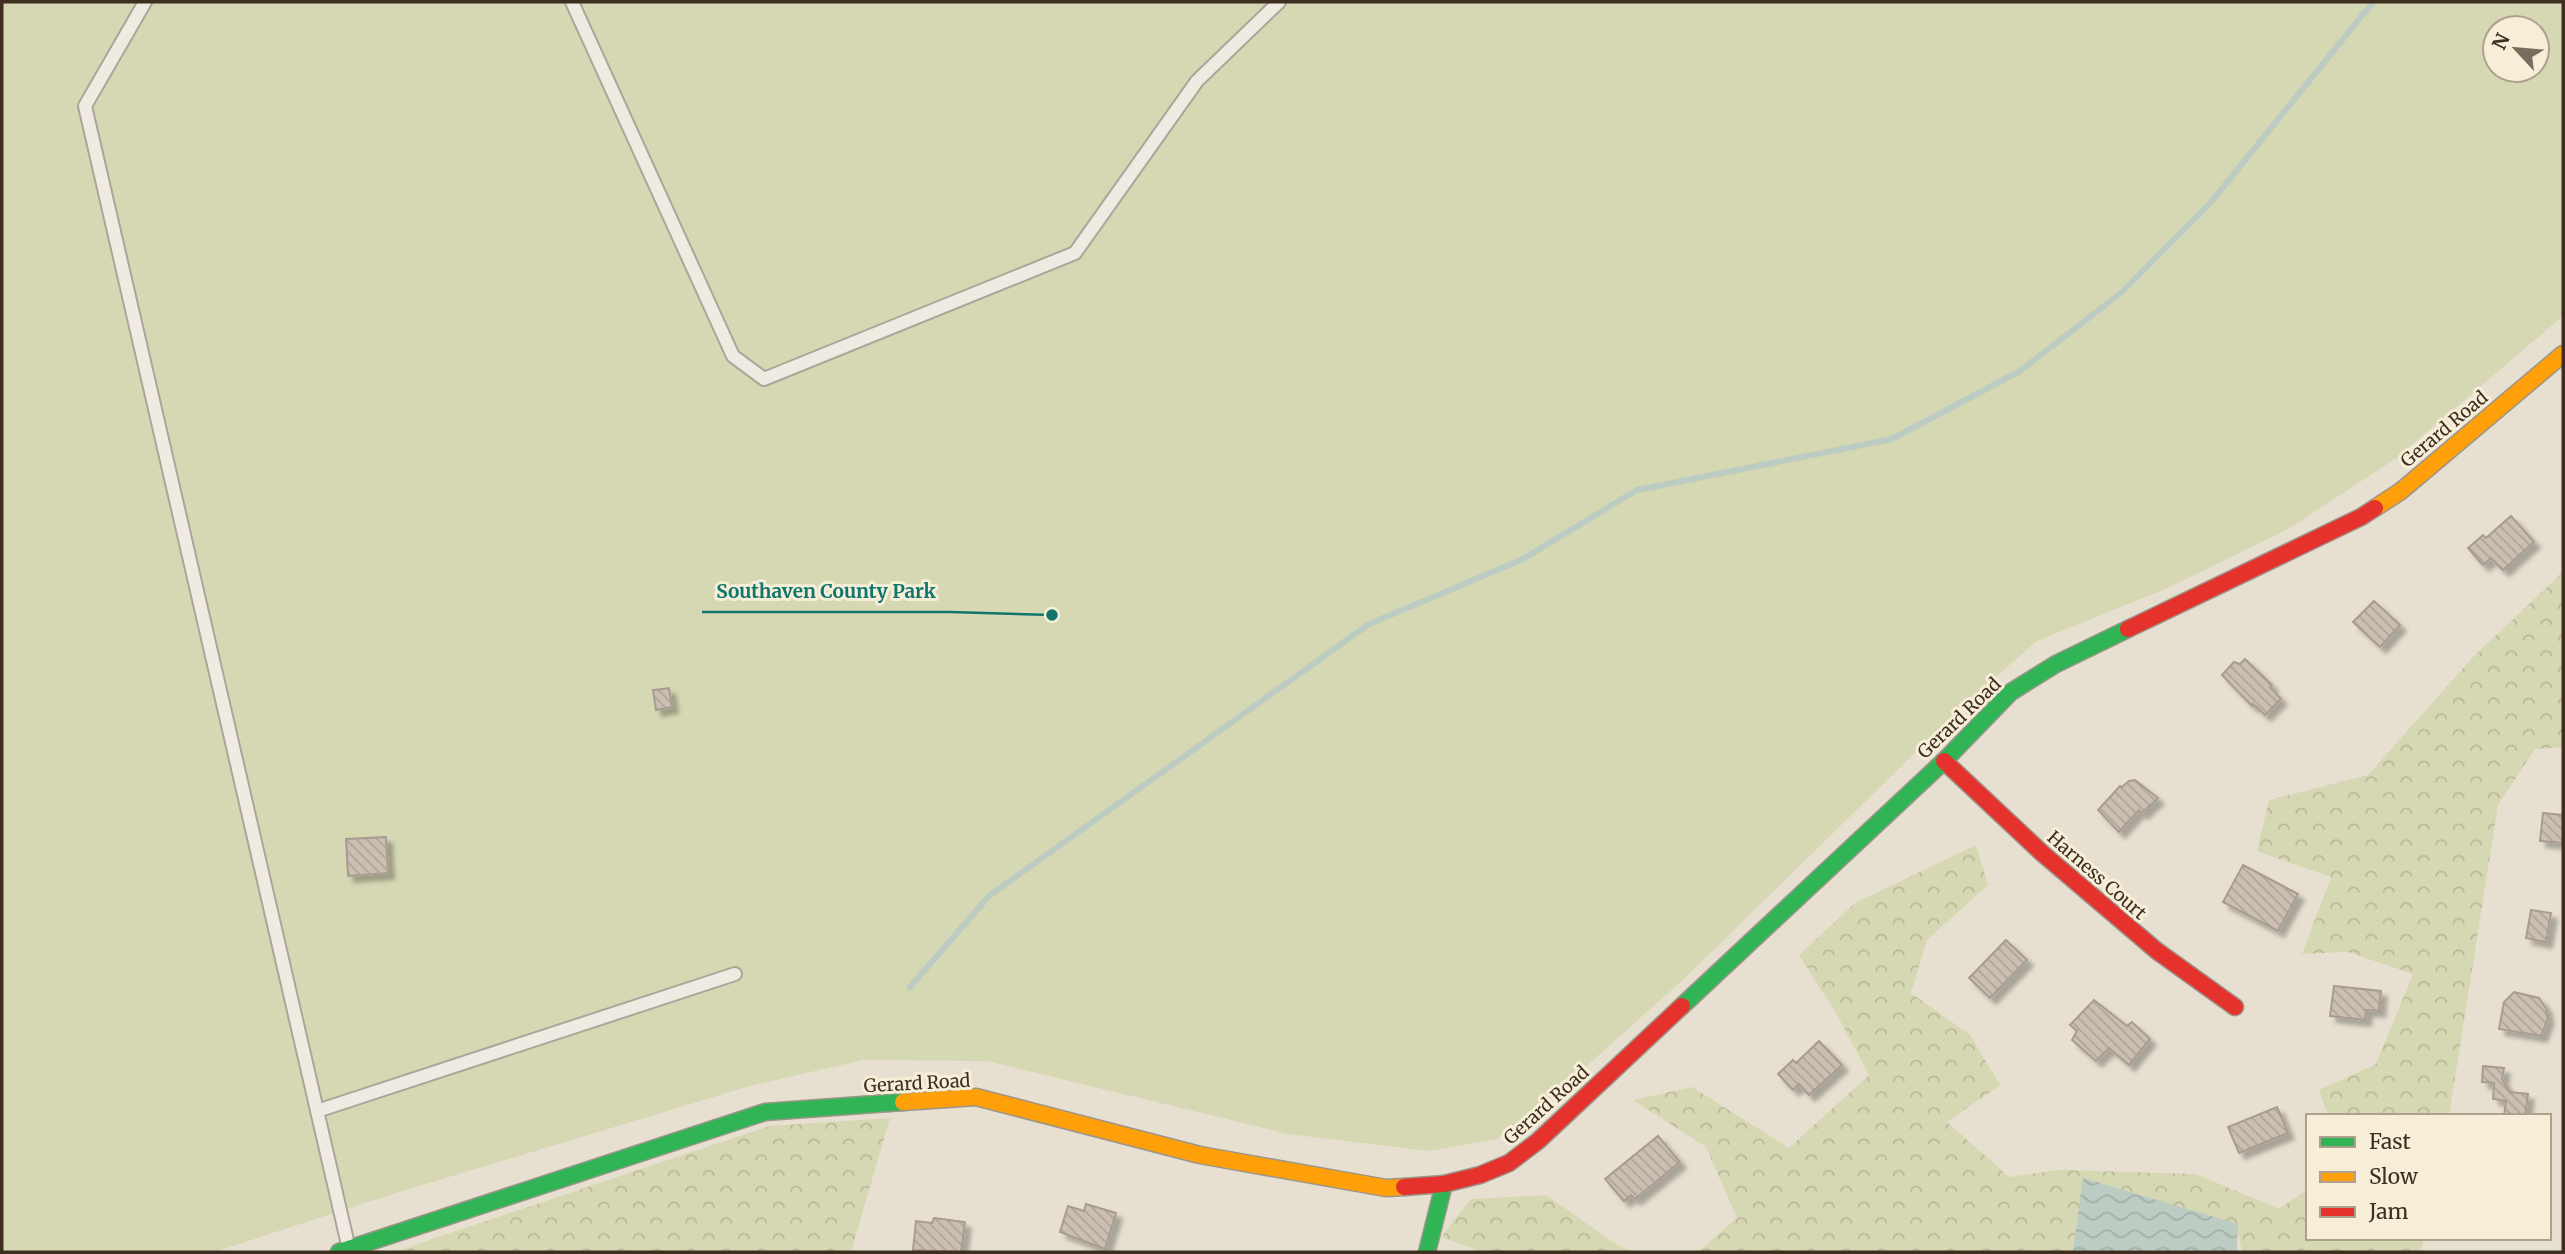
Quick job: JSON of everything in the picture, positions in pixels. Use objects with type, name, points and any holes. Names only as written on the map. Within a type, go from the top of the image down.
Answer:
[{"type":"street","name":"Gerard Road","points":[[344,1251],[765,1112],[976,1097],[1200,1155],[1386,1188],[1444,1184],[1480,1175],[1509,1163],[1538,1142],[1944,761],[2011,692],[2035,676],[2340,529],[2381,505],[2563,354]]},
{"type":"street","name":"Harness Court","points":[[1944,761],[2073,880],[2157,951],[2235,1007]]},
{"type":"street","points":[[1427,1252],[1444,1184]]},
{"type":"lane","points":[[145,2],[85,106],[317,1111],[344,1251]]},
{"type":"lane","points":[[572,2],[733,356],[764,379],[1075,253],[1196,81],[1279,2]]},
{"type":"lane","points":[[317,1111],[735,974]]},
{"type":"green space","points":[[2,2],[2563,2],[2563,316],[2395,459],[2288,529],[2168,588],[2037,641],[1966,703],[1686,977],[1534,1113],[1497,1139],[1430,1151],[1288,1134],[987,1061],[863,1060],[750,1086],[396,1193],[214,1252],[2,1252]]},
{"type":"green space","points":[[2563,572],[2563,747],[2535,749],[2498,805],[2449,1114],[2327,1114],[2319,1090],[2376,1064],[2413,974],[2348,952],[2302,954],[2331,877],[2257,851],[2269,800],[2368,775],[2475,655]]},
{"type":"green space","points":[[1976,845],[1988,885],[1927,940],[1911,993],[1970,1035],[2000,1085],[1947,1122],[2009,1177],[2060,1170],[2196,1174],[2279,1209],[2306,1190],[2306,1240],[2423,1240],[2420,1252],[2242,1252],[2238,1232],[2087,1252],[1698,1252],[1737,1218],[1706,1147],[1633,1100],[1692,1087],[1789,1148],[1869,1075],[1836,1013],[1799,955],[1855,903]]},
{"type":"green space","points":[[890,1118],[851,1252],[394,1252],[769,1126]]},
{"type":"green space","points":[[1546,1195],[1616,1244],[1632,1252],[1483,1252],[1441,1237],[1471,1199]]},
{"type":"water","points":[[2083,1178],[2238,1224],[2237,1252],[2073,1252]]},
{"type":"building","points":[[2511,516],[2534,542],[2503,570],[2491,558],[2483,565],[2468,548],[2483,535],[2486,538]]},
{"type":"building","points":[[2374,601],[2400,625],[2380,647],[2353,622]]},
{"type":"building","points":[[2245,659],[2272,685],[2270,687],[2281,699],[2265,715],[2253,704],[2252,706],[2222,675],[2234,662],[2240,664]]},
{"type":"building","points":[[669,688],[672,707],[656,710],[653,690]]},
{"type":"building","points":[[2135,780],[2158,798],[2142,813],[2139,810],[2119,832],[2098,810],[2120,786]]},
{"type":"building","points":[[2543,813],[2563,815],[2563,843],[2540,841]]},
{"type":"building","points":[[386,837],[388,873],[348,876],[346,839]]},
{"type":"building","points":[[2243,865],[2298,894],[2278,931],[2223,902]]},
{"type":"building","points":[[2531,910],[2551,913],[2546,942],[2526,938]]},
{"type":"building","points":[[2006,940],[2027,960],[1990,998],[1969,978]]},
{"type":"building","points":[[2334,986],[2381,991],[2379,1011],[2366,1010],[2365,1020],[2330,1016]]},
{"type":"building","points":[[2514,992],[2539,998],[2547,1010],[2548,1018],[2541,1036],[2499,1029],[2504,1002]]},
{"type":"building","points":[[2094,1000],[2127,1026],[2132,1022],[2150,1039],[2129,1065],[2109,1048],[2096,1061],[2072,1040],[2077,1031],[2070,1025]]},
{"type":"building","points":[[1819,1041],[1842,1065],[1809,1095],[1799,1084],[1793,1090],[1778,1074],[1793,1060],[1796,1063]]},
{"type":"building","points":[[2483,1066],[2504,1068],[2502,1079],[2510,1092],[2528,1094],[2525,1114],[2504,1114],[2506,1101],[2493,1099],[2494,1083],[2482,1082]]},
{"type":"building","points":[[2277,1107],[2288,1133],[2239,1153],[2228,1127]]},
{"type":"building","points":[[1658,1136],[1680,1162],[1635,1199],[1631,1195],[1624,1201],[1605,1179]]},
{"type":"building","points":[[1086,1204],[1116,1213],[1105,1249],[1060,1232],[1068,1206],[1084,1211]]},
{"type":"building","points":[[934,1218],[965,1222],[961,1252],[913,1250],[916,1221],[932,1223]]},
{"type":"waterway","points":[[910,987],[989,896],[1369,624],[1521,560],[1637,490],[1892,439],[2020,371],[2122,292],[2212,201],[2373,2]]},
{"type":"traffic: fast","points":[[1682,1006],[1944,761],[2011,692],[2056,664],[2128,629]]},
{"type":"traffic: fast","points":[[339,1252],[765,1112],[903,1102]]},
{"type":"traffic: fast","points":[[1427,1252],[1444,1184]]},
{"type":"traffic: slow","points":[[2375,508],[2401,491],[2563,354]]},
{"type":"traffic: slow","points":[[903,1102],[976,1097],[1200,1155],[1386,1188],[1404,1187]]},
{"type":"traffic: jam","points":[[2128,629],[2375,508]]},
{"type":"traffic: jam","points":[[1944,761],[2042,853],[2157,951],[2235,1007]]},
{"type":"traffic: jam","points":[[1404,1187],[1444,1184],[1480,1175],[1509,1163],[1538,1141],[1682,1006]]},
{"type":"place","name":"Southaven County Park","points":[[1052,615]]}]
